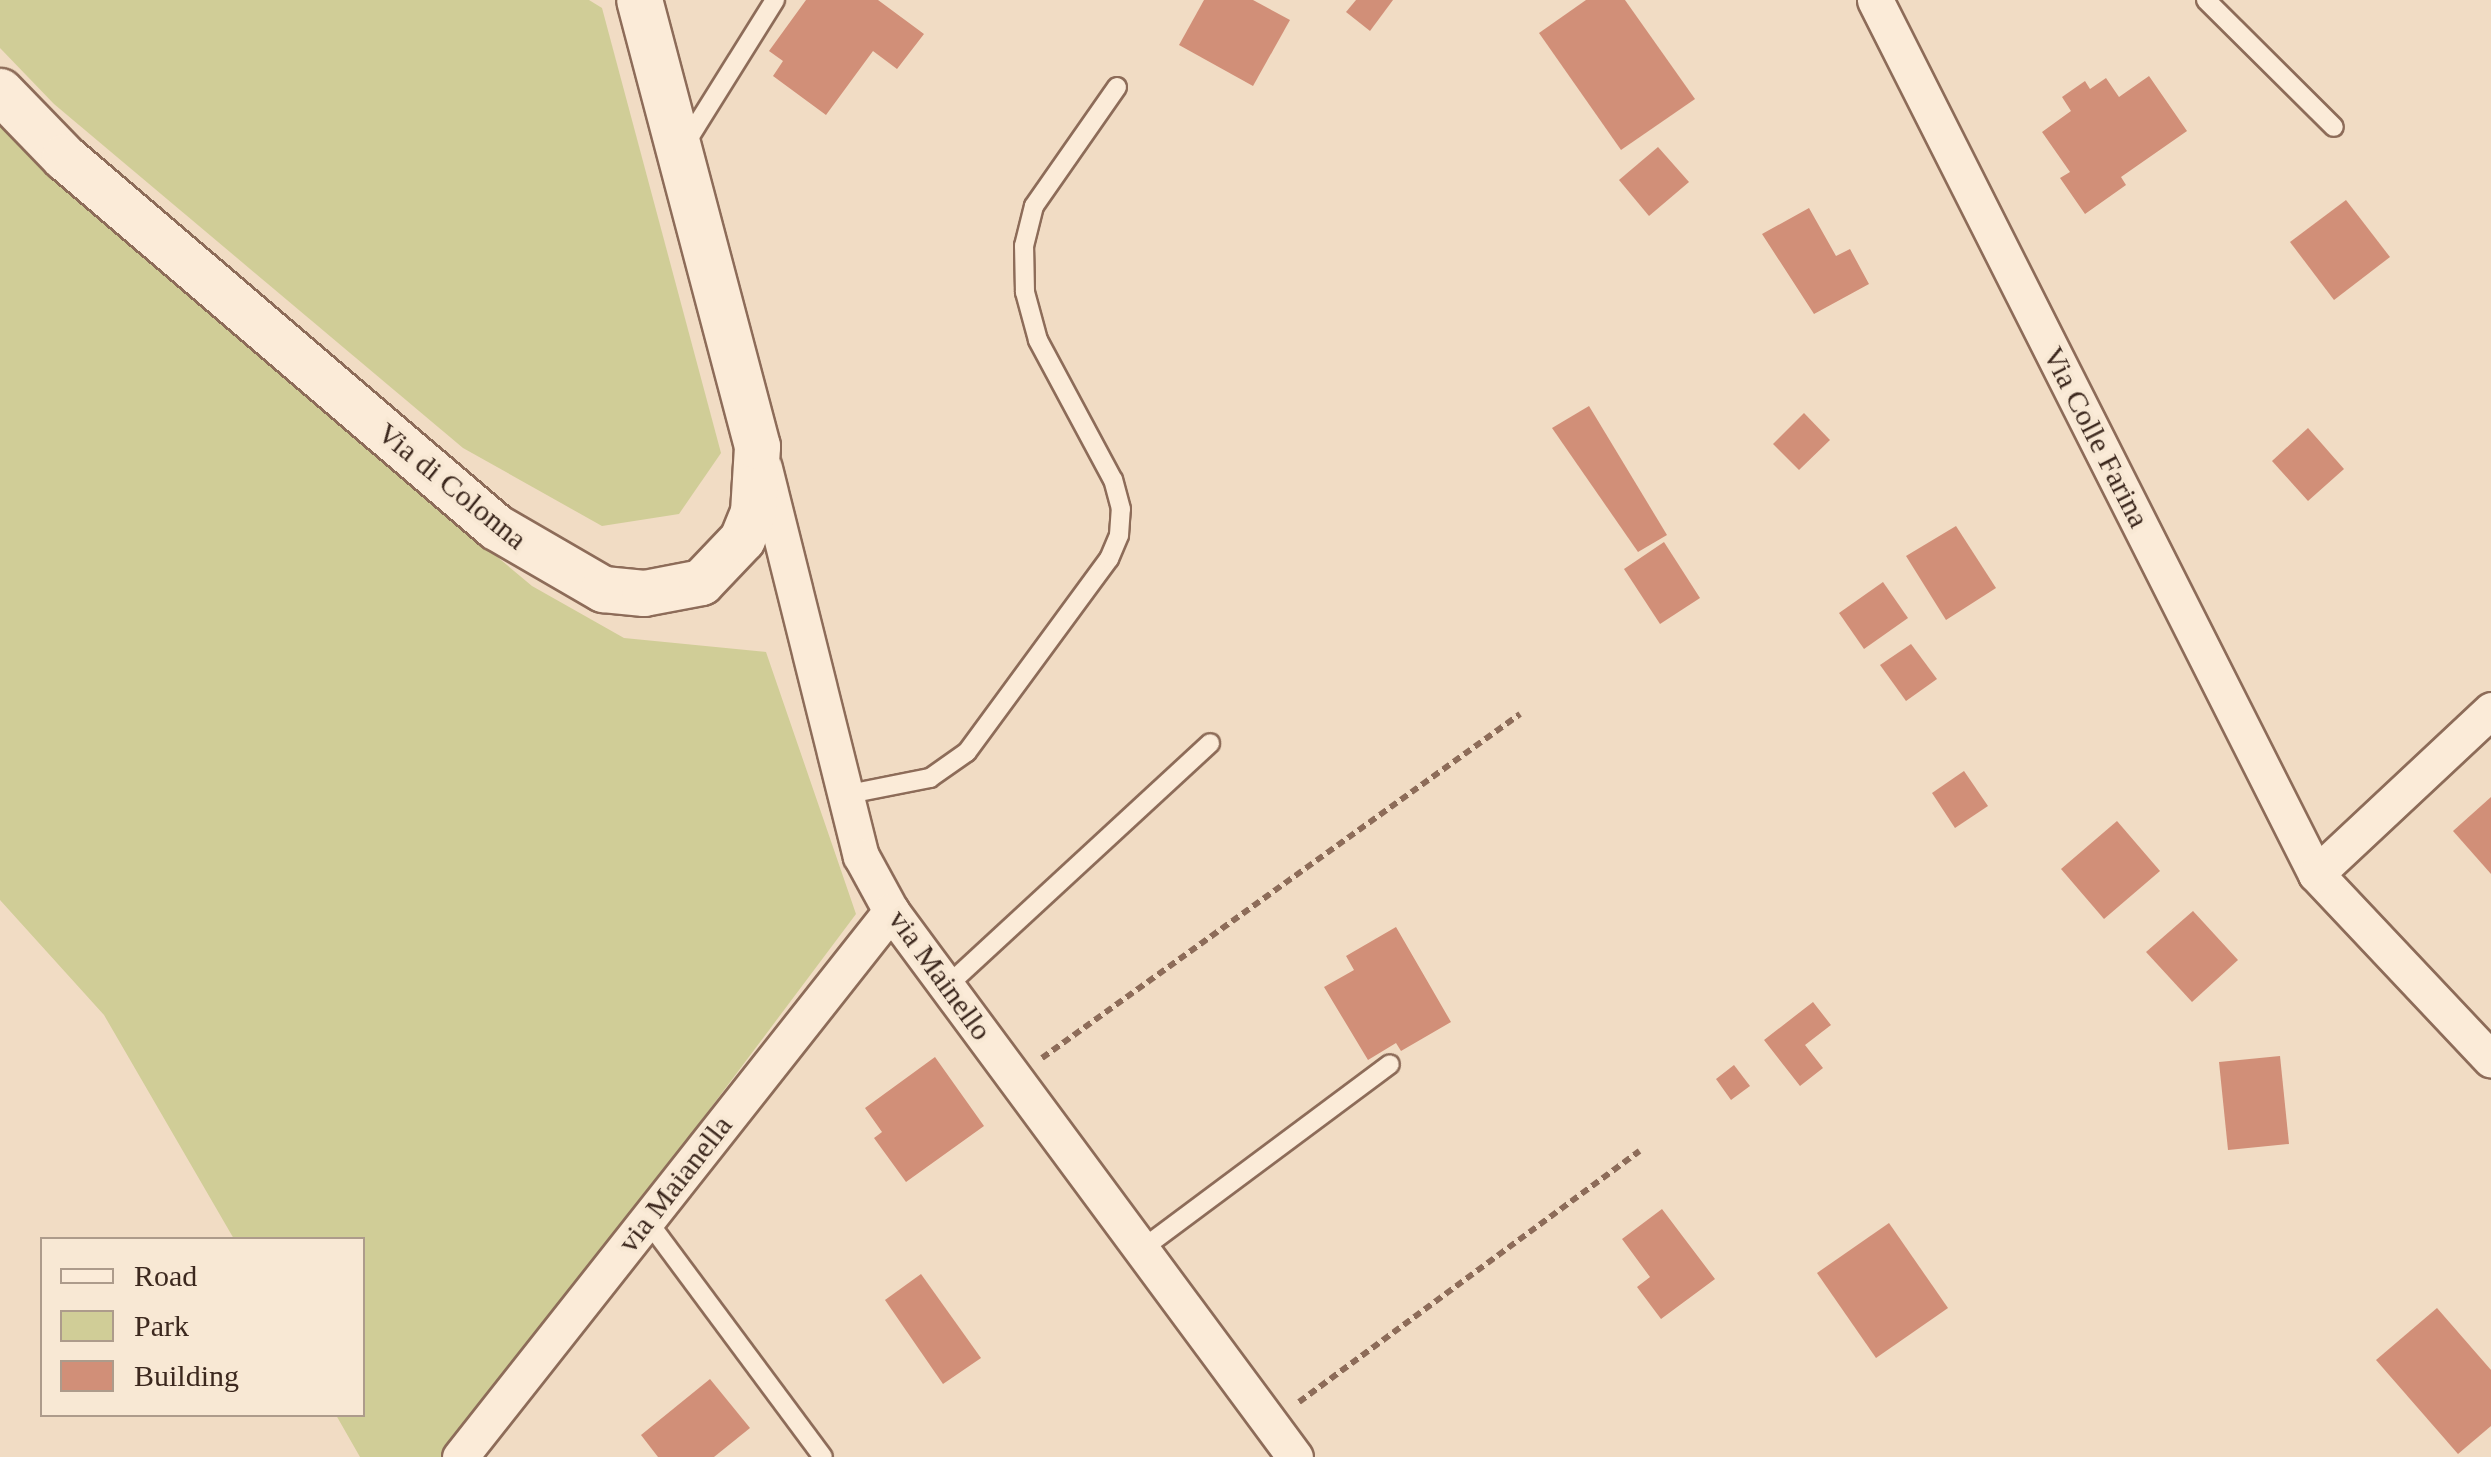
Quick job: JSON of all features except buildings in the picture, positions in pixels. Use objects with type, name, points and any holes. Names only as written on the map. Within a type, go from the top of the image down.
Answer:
[{"type":"street","name":"Via di Colonna","points":[[0,92],[64,156],[496,526],[540,558],[603,588],[655,591],[701,582],[718,568],[753,512],[756,446],[751,414],[639,0]]},
{"type":"street","name":"Via Colle Farina","points":[[1875,0],[2316,874],[2491,1060]]},
{"type":"street","name":"via Mainello","points":[[751,414],[862,856],[891,910],[1295,1457]]},
{"type":"street","points":[[2316,874],[2491,710]]},
{"type":"street","name":"via Maianella","points":[[460,1457],[891,910]]},
{"type":"lane","points":[[680,152],[775,0]]},
{"type":"lane","points":[[2206,0],[2334,126]]},
{"type":"lane","points":[[844,795],[915,783],[958,760],[1109,559],[1119,536],[1121,508],[1113,480],[1058,386],[1034,328],[1024,246],[1034,206],[1117,87]]},
{"type":"lane","points":[[947,986],[1210,743]]},
{"type":"lane","points":[[1142,1249],[1390,1064]]},
{"type":"lane","points":[[646,1220],[823,1457]]},
{"type":"path","points":[[1014,1078],[1520,714]]},
{"type":"path","points":[[1270,1424],[1640,1151]]},
{"type":"green space","points":[[0,0],[589,0],[602,8],[721,453],[679,514],[602,526],[463,448],[54,104],[0,48]]},
{"type":"green space","points":[[0,118],[294,387],[532,586],[624,638],[766,652],[856,914],[449,1457],[360,1457],[337,1417],[365,1417],[365,1237],[233,1237],[104,1015],[0,900]]}]
